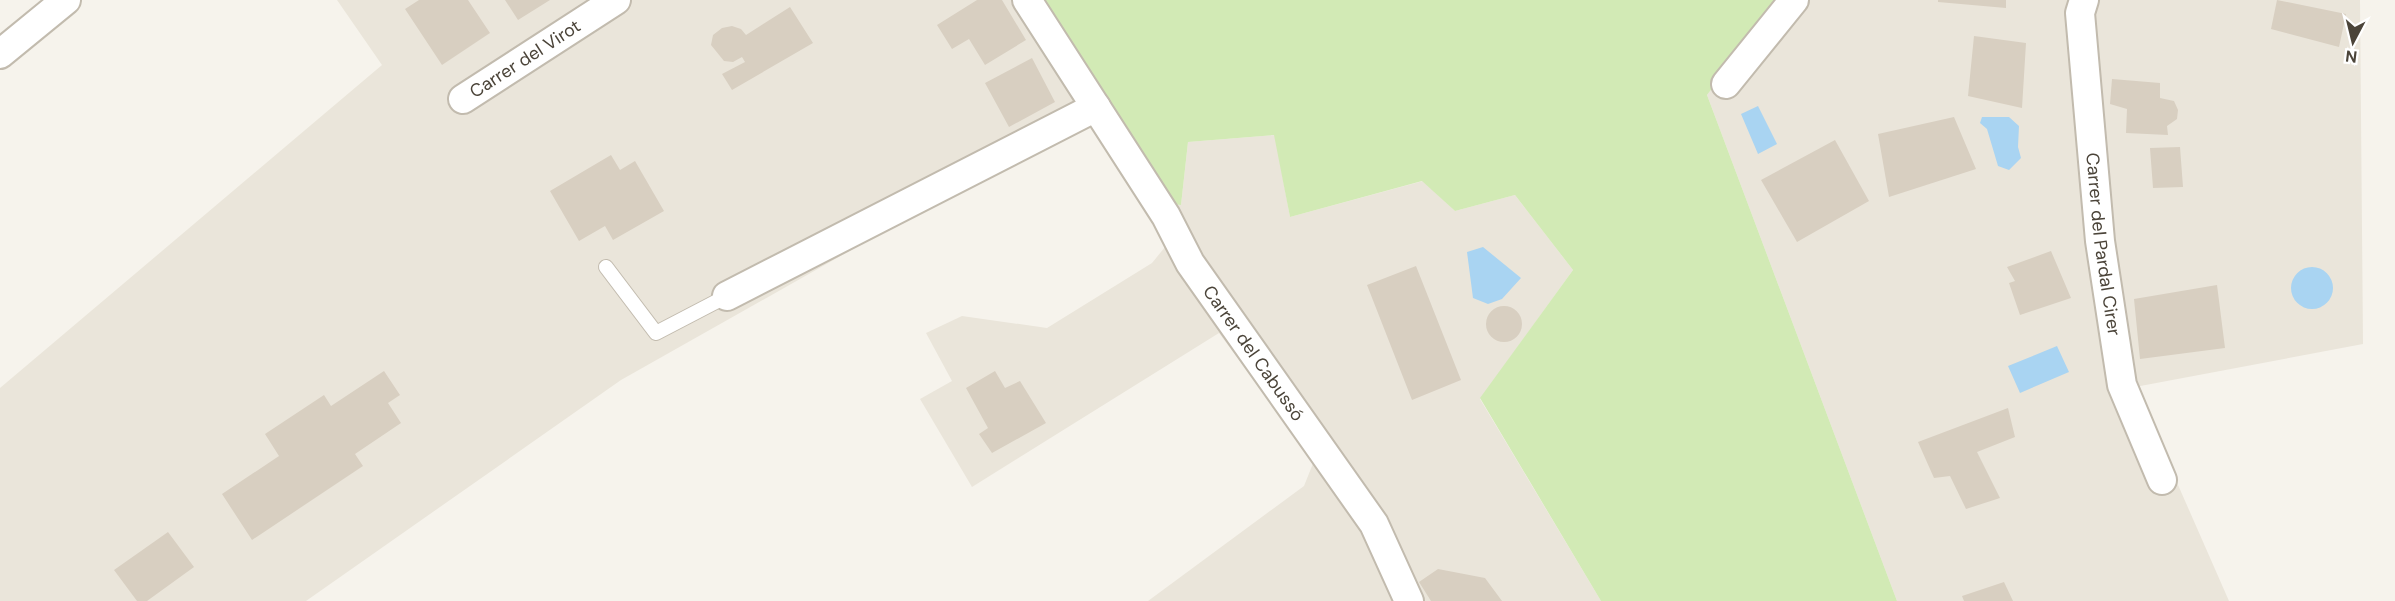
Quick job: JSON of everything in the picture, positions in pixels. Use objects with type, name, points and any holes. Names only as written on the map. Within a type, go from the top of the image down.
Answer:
[{"type":"street","points":[[0,54],[66,0]]},
{"type":"street","name":"Carrer del Virot","points":[[463,99],[616,0]]},
{"type":"street","name":"Carrer del Cabussó","points":[[1027,0],[1166,216],[1190,263],[1374,524],[1409,601]]},
{"type":"street","points":[[1726,84],[1794,0]]},
{"type":"street","name":"Carrer del Pardal Cirer","points":[[2084,0],[2080,13],[2100,241],[2122,385],[2162,480]]},
{"type":"street","points":[[727,296],[1096,107]]},
{"type":"lane","points":[[606,267],[656,333],[727,296]]},
{"type":"shaded area","points":[[337,0],[1040,0],[1108,105],[621,380],[306,601],[0,601],[0,388],[382,65]]},
{"type":"shaded area","points":[[1781,0],[2360,0],[2363,344],[2135,387],[2229,601],[1897,601],[1707,95]]},
{"type":"shaded area","points":[[1275,135],[1290,217],[1423,181],[1455,211],[1515,195],[1573,270],[1480,399],[1601,601],[1148,601],[1304,486],[1314,461],[1219,333],[972,487],[920,399],[952,381],[926,333],[962,316],[1047,328],[1152,263],[1165,247],[1170,204],[1181,205],[1188,142]]},
{"type":"green space","points":[[1040,0],[1781,0],[1707,95],[1897,601],[1601,601],[1480,398],[1573,270],[1515,195],[1455,211],[1422,181],[1290,217],[1274,135],[1188,142],[1181,205],[1170,204]]},
{"type":"water","points":[[1758,106],[1777,144],[1758,154],[1741,114]]},
{"type":"water","points":[[1982,117],[2009,117],[2019,126],[2018,147],[2021,158],[2009,170],[1998,166],[1987,129],[1980,123]]},
{"type":"water","points":[[1483,247],[1521,278],[1502,299],[1488,304],[1473,298],[1467,252]]},
{"type":"water","points":[[2312,267],[2327,273],[2333,288],[2327,303],[2312,309],[2297,303],[2291,288],[2297,273]]},
{"type":"water","points":[[2057,346],[2069,372],[2020,393],[2008,366]]},
{"type":"building","points":[[419,0],[468,0],[490,33],[442,65],[405,9]]},
{"type":"building","points":[[505,0],[550,0],[518,20]]},
{"type":"building","points":[[977,0],[1002,0],[1026,40],[985,65],[969,39],[952,49],[937,25]]},
{"type":"building","points":[[1938,0],[2006,0],[2006,8],[1938,2]]},
{"type":"building","points":[[2277,0],[2346,14],[2339,47],[2271,29]]},
{"type":"building","points":[[790,7],[813,43],[732,90],[722,74],[745,62],[742,57],[733,62],[724,61],[711,45],[713,35],[722,28],[732,26],[741,29],[746,35]]},
{"type":"building","points":[[1974,36],[2026,43],[2022,108],[1968,96]]},
{"type":"building","points":[[1032,58],[1055,102],[1009,127],[985,83]]},
{"type":"building","points":[[2112,79],[2160,83],[2160,98],[2174,101],[2178,110],[2177,119],[2167,126],[2168,135],[2126,133],[2127,109],[2110,104]]},
{"type":"building","points":[[1954,117],[1976,169],[1889,197],[1878,134]]},
{"type":"building","points":[[1835,140],[1869,201],[1797,242],[1761,180]]},
{"type":"building","points":[[2180,147],[2183,187],[2153,188],[2150,148]]},
{"type":"building","points":[[611,155],[620,170],[635,161],[664,211],[613,240],[605,226],[579,241],[550,191]]},
{"type":"building","points":[[2051,251],[2071,298],[2020,315],[2009,283],[2015,281],[2007,267]]},
{"type":"building","points":[[1416,266],[1461,380],[1412,400],[1367,285]]},
{"type":"building","points":[[2217,285],[2225,348],[2140,359],[2134,299]]},
{"type":"building","points":[[1504,306],[1516,312],[1522,324],[1516,336],[1504,342],[1492,336],[1486,324],[1492,312]]},
{"type":"building","points":[[384,371],[400,395],[388,403],[401,423],[355,454],[363,466],[252,540],[222,494],[279,456],[265,434],[324,395],[331,406]]},
{"type":"building","points":[[995,371],[1005,388],[1020,381],[1046,423],[992,453],[979,434],[988,428],[966,388]]},
{"type":"building","points":[[2008,408],[2015,437],[1977,452],[2000,498],[1966,509],[1950,476],[1934,478],[1918,442]]},
{"type":"building","points":[[168,532],[194,567],[147,601],[137,601],[114,570]]},
{"type":"building","points":[[1438,569],[1485,578],[1502,601],[1431,601],[1419,582]]},
{"type":"building","points":[[2004,582],[2013,601],[1964,601],[1962,596]]}]
